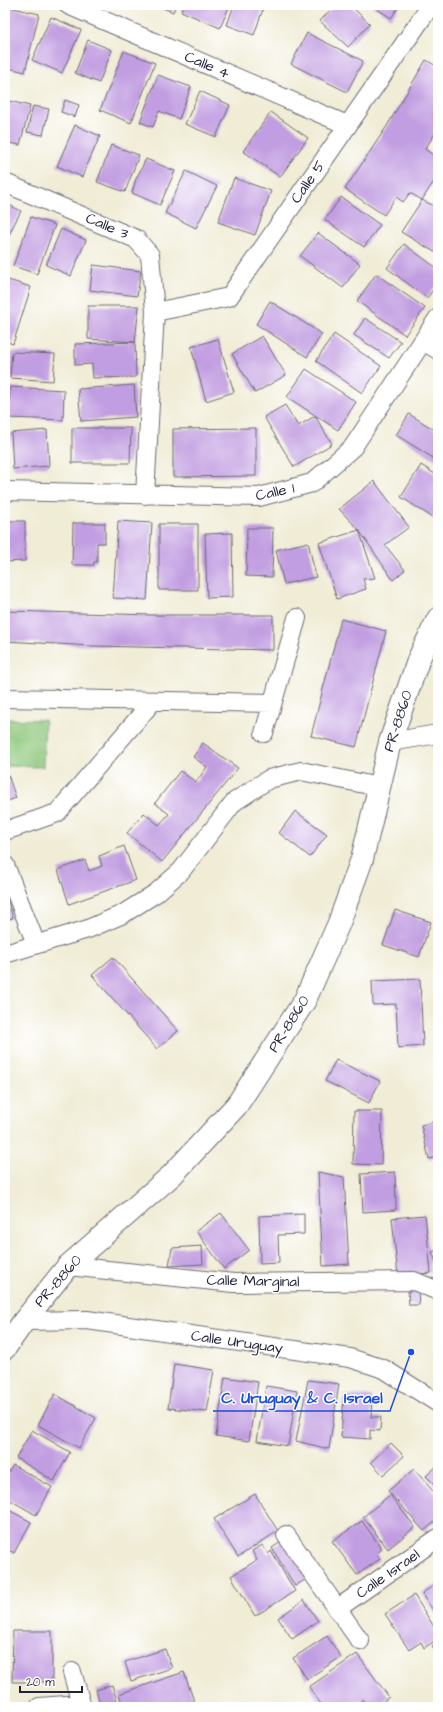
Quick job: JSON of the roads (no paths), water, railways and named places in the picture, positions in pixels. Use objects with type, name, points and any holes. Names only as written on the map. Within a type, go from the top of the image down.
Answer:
[{"type":"street","name":"Calle 4","points":[[68,5],[347,125]]},
{"type":"street","name":"Calle 5","points":[[155,312],[229,297],[431,5]]},
{"type":"street","name":"Calle 3","points":[[5,182],[136,239],[150,256],[155,312],[145,495]]},
{"type":"street","name":"Calle 1","points":[[5,491],[259,497],[312,483],[353,447],[438,318]]},
{"type":"street","points":[[423,341],[438,350]]},
{"type":"street","points":[[264,733],[296,618]]},
{"type":"street","name":"PR-8860","points":[[5,1348],[24,1320],[68,1266],[172,1175],[242,1099],[305,1000],[336,930],[362,859],[390,742],[419,658],[438,619]]},
{"type":"street","points":[[5,698],[272,703]]},
{"type":"street","points":[[5,831],[56,813],[153,701]]},
{"type":"street","points":[[390,742],[438,734]]},
{"type":"street","points":[[5,954],[88,929],[122,914],[156,893],[181,871],[234,802],[269,779],[301,771],[379,787]]},
{"type":"street","points":[[5,865],[36,944]]},
{"type":"street","name":"Calle Marginal","points":[[68,1266],[234,1283],[414,1281],[438,1291]]},
{"type":"street","name":"Calle Uruguay","points":[[24,1320],[87,1320],[350,1358],[384,1370],[438,1403]]},
{"type":"street","points":[[286,1535],[360,1641]]},
{"type":"street","name":"Calle Israel","points":[[337,1609],[438,1538]]},
{"type":"street","points":[[39,1707],[81,1705],[72,1672]]},
{"type":"place","name":"C. Uruguay & C. Israel","points":[[411,1352]]}]
